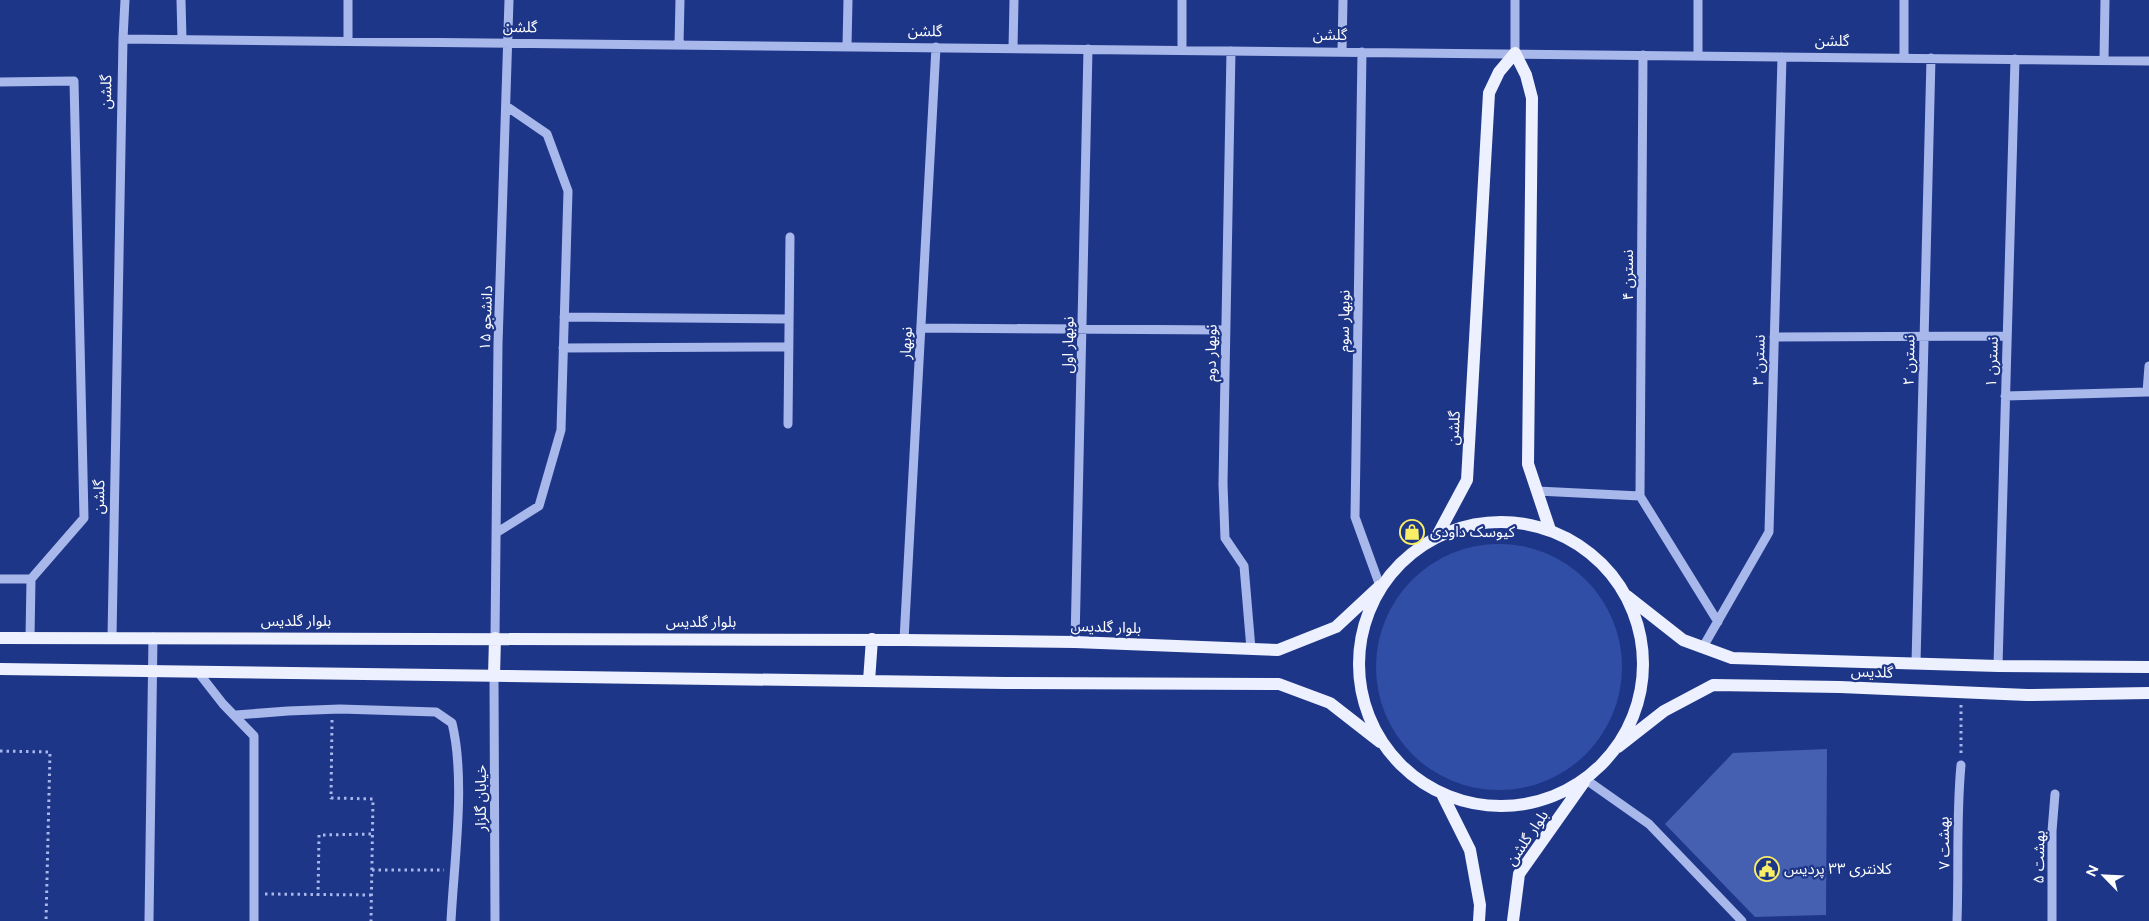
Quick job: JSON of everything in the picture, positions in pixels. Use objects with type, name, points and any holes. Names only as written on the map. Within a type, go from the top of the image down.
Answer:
[{"type":"main road","points":[[1515,53],[1526,75],[1532,98],[1528,464],[1550,530]]},
{"type":"main road","name":"گلشن","points":[[1437,536],[1468,480],[1489,93],[1499,72],[1515,53]]},
{"type":"main road","points":[[0,669],[869,681],[1278,684],[1330,703],[1380,742],[1408,774],[1443,796],[1479,806],[1516,807],[1553,798],[1585,779],[1615,750],[1634,714],[1643,674],[1640,634],[1626,595],[1606,568],[1581,545],[1550,530],[1513,521],[1474,523],[1437,536],[1405,557],[1380,586],[1364,624],[1357,664],[1363,705],[1380,742]]},
{"type":"main road","name":"بلوار گلدیس","points":[[0,638],[904,640],[1074,642],[1278,650],[1336,627],[1380,586]]},
{"type":"main road","name":"گلدیس","points":[[1626,595],[1683,640],[1732,658],[1998,666],[2149,667]]},
{"type":"main road","points":[[494,676],[495,638]]},
{"type":"main road","points":[[869,681],[872,640]]},
{"type":"main road","name":"گلدیس","points":[[1615,750],[1664,711],[1713,685],[1831,687],[2027,695],[2149,693]]},
{"type":"main road","name":"بلوار گلشن","points":[[1513,921],[1519,874],[1585,779]]},
{"type":"main road","points":[[1443,796],[1470,850],[1480,905],[1479,921]]},
{"type":"street","points":[[123,39],[125,0]]},
{"type":"street","points":[[181,0],[182,39]]},
{"type":"street","points":[[348,0],[348,41]]},
{"type":"street","name":"دانشجو ۱۵","points":[[495,638],[498,344],[509,0]]},
{"type":"street","points":[[679,45],[680,0]]},
{"type":"street","points":[[847,46],[848,0]]},
{"type":"street","points":[[1013,48],[1014,0]]},
{"type":"street","points":[[1182,0],[1182,50]]},
{"type":"street","points":[[1342,52],[1343,0]]},
{"type":"street","points":[[1515,0],[1515,53]]},
{"type":"street","points":[[1698,0],[1698,56]]},
{"type":"street","points":[[1904,0],[1904,58]]},
{"type":"street","points":[[2104,60],[2105,0]]},
{"type":"street","name":"گلشن","points":[[112,637],[123,39],[2149,60]]},
{"type":"street","name":"نوبهار","points":[[904,640],[936,47]]},
{"type":"street","name":"نوبهار اول","points":[[1074,642],[1088,49]]},
{"type":"street","name":"نوبهار دوم","points":[[1231,51],[1223,484],[1225,538],[1244,566],[1251,649]]},
{"type":"street","name":"نوبهار سوم","points":[[1362,52],[1355,517],[1380,586]]},
{"type":"street","name":"نسترن ۴","points":[[1640,496],[1642,55]]},
{"type":"street","name":"نسترن ۳","points":[[1703,647],[1768,532],[1782,57]]},
{"type":"street","name":"نسترن ۲","points":[[1916,663],[1931,58]]},
{"type":"street","name":"نسترن ۱","points":[[1998,666],[2015,59]]},
{"type":"street","points":[[0,82],[74,81],[84,518],[31,579],[30,638]]},
{"type":"street","points":[[496,533],[539,506],[561,430],[568,190],[547,134],[506,106]]},
{"type":"street","points":[[788,424],[790,237]]},
{"type":"street","points":[[564,317],[789,319]]},
{"type":"street","points":[[921,328],[1225,330]]},
{"type":"street","points":[[1774,337],[2007,336]]},
{"type":"street","points":[[563,348],[788,347]]},
{"type":"street","points":[[2005,396],[2148,392],[2149,366]]},
{"type":"street","points":[[1537,491],[1640,496],[1718,622]]},
{"type":"street","points":[[0,578],[31,579]]},
{"type":"street","points":[[149,921],[153,637]]},
{"type":"street","points":[[198,672],[223,704],[236,715],[254,736],[254,921]]},
{"type":"street","name":"خیابان گلزار","points":[[494,676],[495,921]]},
{"type":"street","points":[[236,715],[332,710],[436,712],[452,723],[457,742],[458,786],[451,921]]},
{"type":"street","name":"بهشت ۷","points":[[1956,921],[1959,872],[1958,804],[1962,765]]},
{"type":"street","points":[[1585,779],[1649,824],[1742,921]]},
{"type":"street","name":"بهشت ۵","points":[[2052,921],[2052,830],[2055,794]]},
{"type":"path","points":[[1961,692],[1962,765]]},
{"type":"path","points":[[332,710],[331,798],[373,799],[372,921]]},
{"type":"path","points":[[0,751],[50,752],[46,921]]},
{"type":"path","points":[[318,896],[319,835],[372,834]]},
{"type":"path","points":[[372,870],[454,870]]},
{"type":"path","points":[[254,894],[372,895]]},
{"type":"shaded area","points":[[1499,544],[1523,547],[1546,554],[1567,565],[1586,580],[1601,599],[1612,620],[1619,643],[1622,667],[1619,691],[1612,714],[1601,735],[1586,754],[1567,769],[1546,780],[1523,787],[1499,790],[1475,787],[1452,780],[1431,769],[1412,754],[1397,735],[1386,714],[1379,691],[1376,667],[1379,643],[1386,620],[1397,599],[1412,580],[1431,565],[1452,554],[1475,547]]},
{"type":"building","name":"کلانتری ۳۳ پردیس","points":[[1827,749],[1826,915],[1755,917],[1665,824],[1733,753]]},
{"type":"place","name":"کیوسک داودی","points":[[1412,532]]},
{"type":"place","name":"کلانتری ۳۳ پردیس","points":[[1767,869]]}]
